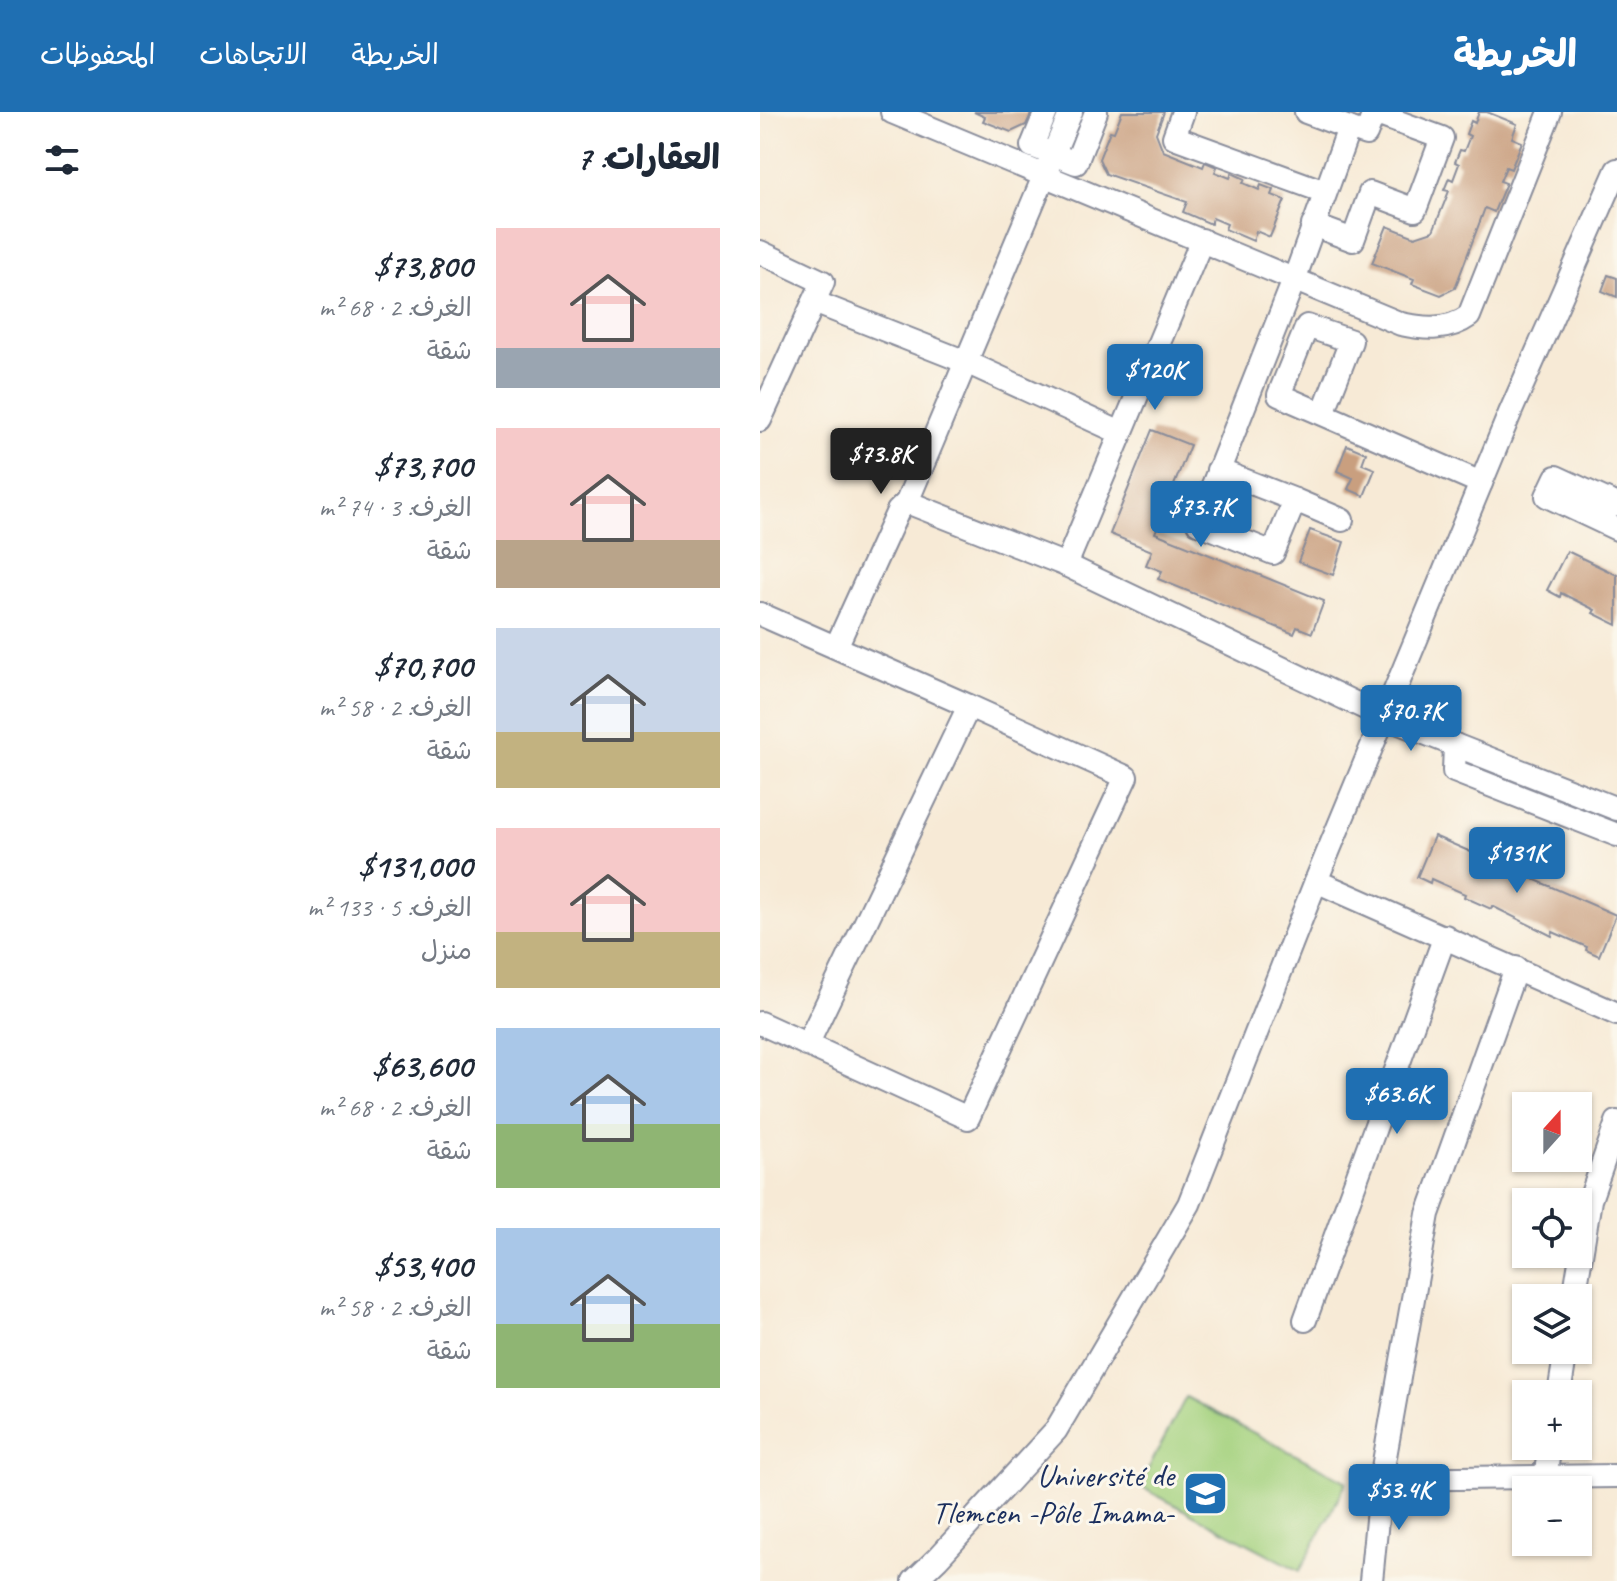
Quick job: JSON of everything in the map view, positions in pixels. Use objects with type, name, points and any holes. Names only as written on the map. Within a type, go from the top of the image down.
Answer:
[{"type":"street","points":[[892,112],[1401,324],[1430,328],[1458,324],[1469,316],[1550,112]]},
{"type":"street","points":[[1046,112],[1032,146],[1076,163],[1096,112]]},
{"type":"street","points":[[836,647],[898,511],[907,502],[1071,112]]},
{"type":"street","points":[[1183,112],[1174,137],[1325,192]]},
{"type":"street","points":[[1306,112],[1366,134],[1374,113],[1442,138],[1415,210],[1370,193],[1353,240],[1313,225]]},
{"type":"street","points":[[1295,500],[1273,553],[1198,523],[1294,280],[1349,128]]},
{"type":"street","points":[[914,1581],[1056,1430],[1189,1204],[1316,881],[1481,483],[1617,170]]},
{"type":"street","points":[[1066,565],[1202,240]]},
{"type":"street","points":[[760,252],[823,282],[760,420]]},
{"type":"street","points":[[814,302],[966,362],[1121,433]]},
{"type":"street","points":[[1323,413],[1481,483]]},
{"type":"street","points":[[1218,470],[1342,520]]},
{"type":"street","points":[[1617,505],[1556,477],[1547,496],[1617,529]]},
{"type":"street","points":[[907,502],[1066,565],[1384,717],[1617,809]]},
{"type":"street","points":[[760,614],[1126,777],[968,1118],[760,1023]]},
{"type":"street","points":[[807,1045],[969,706]]},
{"type":"street","points":[[1455,745],[1454,771],[1617,835]]},
{"type":"street","points":[[1316,881],[1617,1014]]},
{"type":"street","points":[[1305,1320],[1445,936]]},
{"type":"street","points":[[1371,1581],[1381,1479],[1428,1214],[1516,968]]},
{"type":"street","points":[[1576,1284],[1590,1200],[1617,1122]]},
{"type":"street","points":[[1592,1476],[1617,1476]]},
{"type":"street","points":[[1381,1479],[1512,1477]]},
{"type":"green space","points":[[1186,1397],[1347,1482],[1300,1571],[1139,1486]]},
{"type":"building","points":[[974,112],[1032,112],[1026,125],[1011,132],[983,121],[985,117]]},
{"type":"building","points":[[1122,112],[1164,112],[1156,133],[1163,151],[1203,167],[1205,162],[1217,167],[1215,172],[1230,178],[1232,173],[1245,179],[1243,183],[1259,190],[1261,185],[1274,190],[1272,195],[1285,200],[1270,237],[1256,231],[1253,241],[1225,229],[1227,224],[1213,218],[1211,224],[1183,212],[1187,202],[1106,174],[1099,159],[1110,131],[1114,132]]},
{"type":"building","points":[[1479,112],[1487,112],[1517,124],[1512,138],[1522,142],[1511,169],[1506,167],[1500,181],[1506,183],[1494,212],[1485,208],[1455,288],[1441,295],[1412,284],[1414,279],[1372,263],[1387,226],[1415,237],[1433,231],[1449,191],[1444,190],[1449,178],[1453,180],[1459,164],[1455,162],[1460,150],[1464,151],[1470,136],[1466,134],[1471,121],[1475,123]]},
{"type":"building","points":[[1608,275],[1617,278],[1617,297],[1602,291]]},
{"type":"building","points":[[1152,430],[1190,445],[1155,533],[1324,601],[1312,633],[1297,627],[1294,634],[1158,579],[1162,571],[1146,565],[1152,551],[1110,534]]},
{"type":"building","points":[[1347,445],[1366,453],[1362,464],[1375,469],[1364,496],[1348,489],[1353,478],[1337,471]]},
{"type":"building","points":[[1310,530],[1344,542],[1333,575],[1298,562]]},
{"type":"building","points":[[1567,551],[1617,575],[1617,625],[1561,593],[1560,597],[1547,590]]},
{"type":"building","points":[[1434,836],[1616,915],[1599,956],[1586,950],[1587,947],[1553,932],[1552,936],[1431,879],[1430,883],[1417,877]]},
{"type":"place","name":"Université de Tlemcen -Pôle Imama-","points":[[1205,1493]]}]
